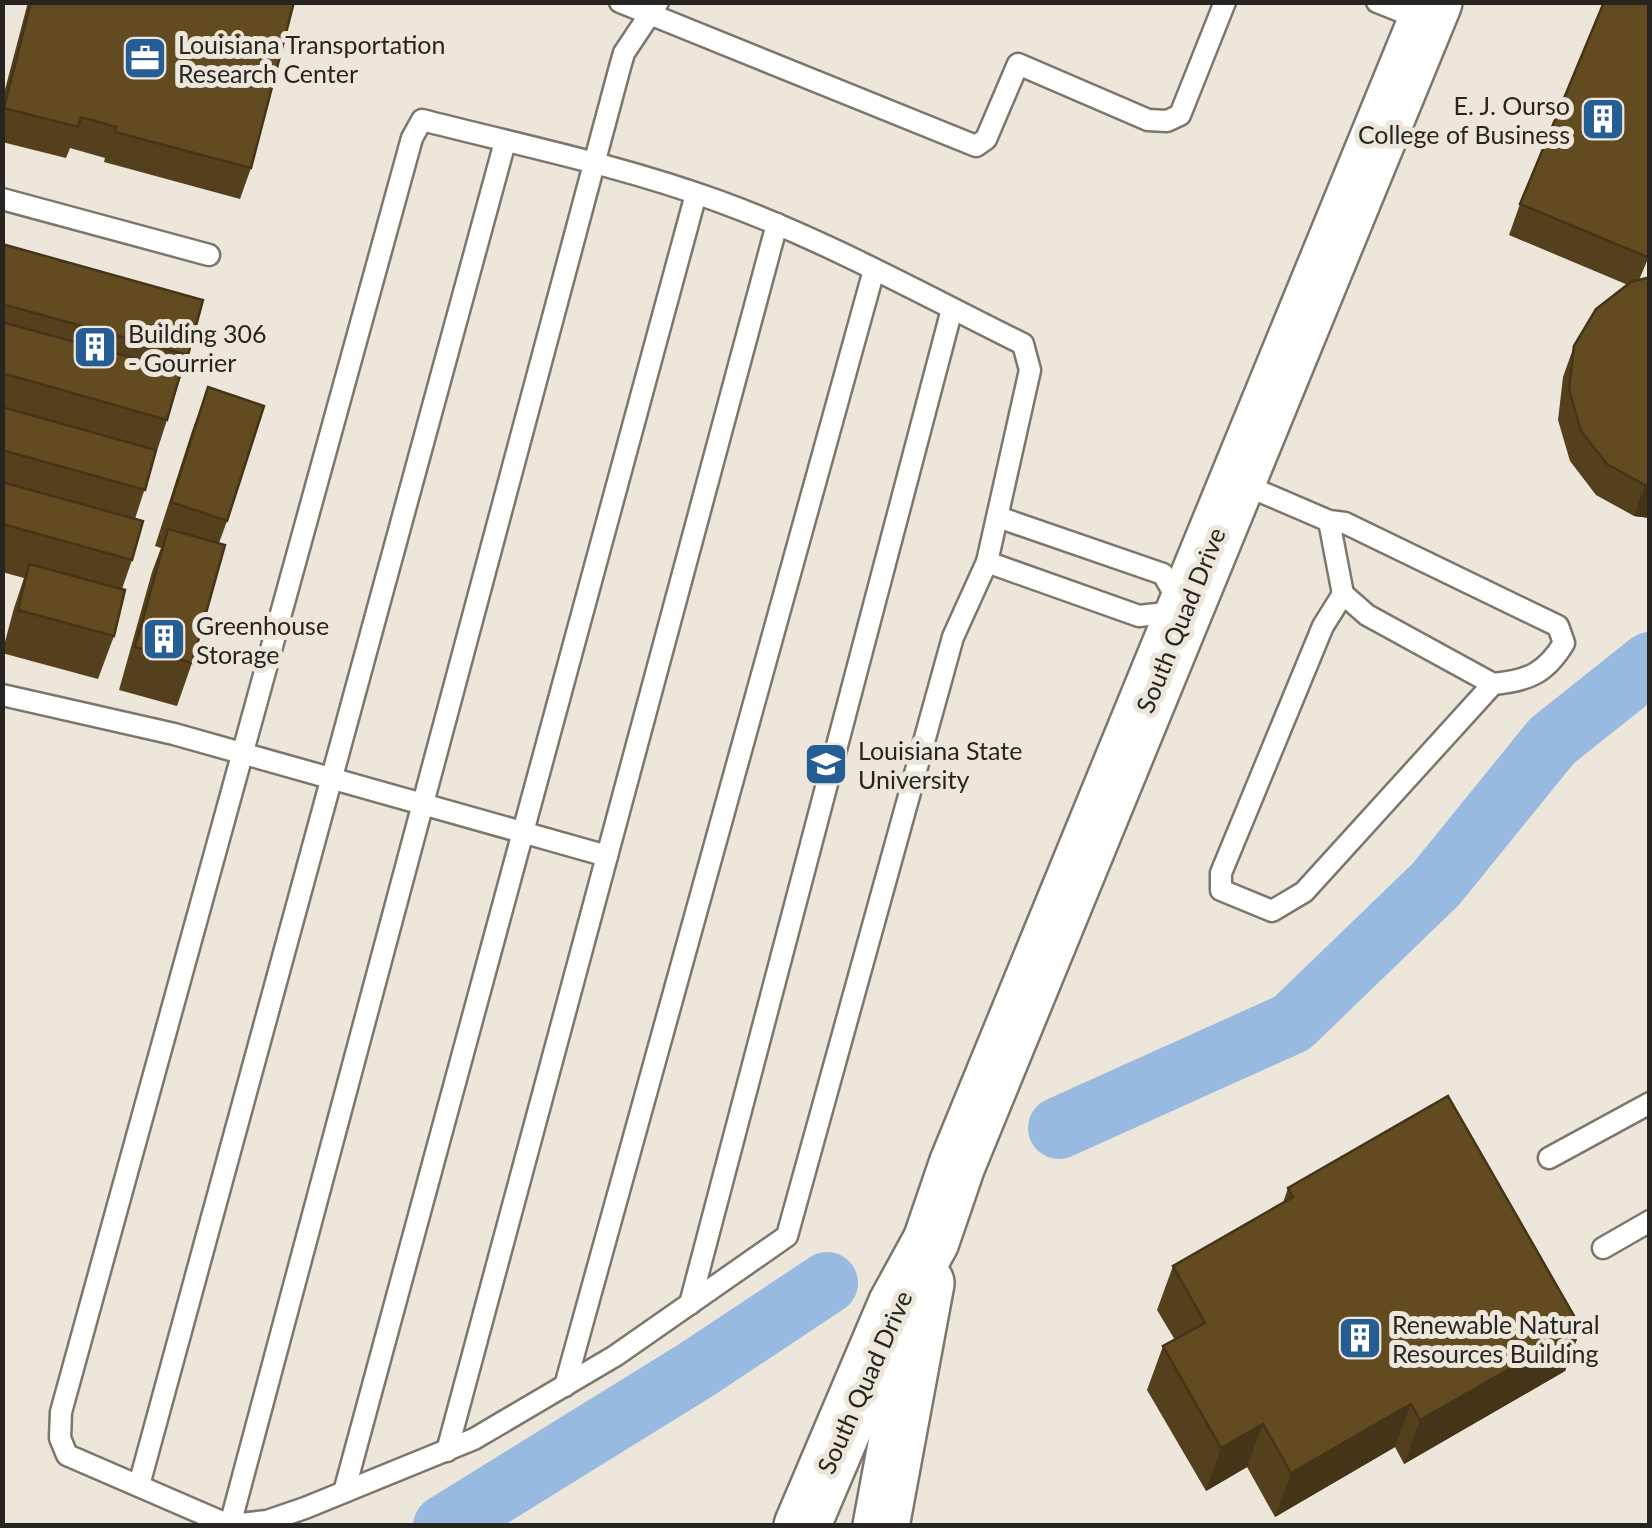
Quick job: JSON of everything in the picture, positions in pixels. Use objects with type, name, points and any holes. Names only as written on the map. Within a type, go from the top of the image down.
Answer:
[{"type":"street","name":"South Quad Drive","points":[[802,1526],[896,1304],[931,1241],[957,1165],[1236,481],[1413,9]]},
{"type":"street","name":"South Quad Drive","points":[[881,1526],[924,1315],[931,1241]]},
{"type":"lane","points":[[620,2],[654,9],[976,146],[986,139],[1018,64],[1148,120],[1167,122],[1180,116],[1225,2]]},
{"type":"lane","points":[[230,1525],[426,805],[624,52],[654,9]]},
{"type":"lane","points":[[422,120],[594,164],[696,194],[777,224],[1022,344],[1030,370],[987,562],[953,637],[787,1236],[564,1386],[447,1451],[267,1521],[230,1525],[67,1455],[60,1438],[61,1412],[412,138],[422,120]]},
{"type":"lane","points":[[139,1486],[505,142]]},
{"type":"lane","points":[[344,1492],[526,833],[696,194]]},
{"type":"lane","points":[[2,199],[209,255]]},
{"type":"lane","points":[[447,1451],[777,224]]},
{"type":"lane","points":[[564,1386],[874,270]]},
{"type":"lane","points":[[690,1304],[952,309]]},
{"type":"lane","points":[[1236,481],[1329,522],[1345,523],[1558,626],[1564,643],[1550,667],[1513,682],[1492,684],[1367,615],[1343,594],[1329,522]]},
{"type":"lane","points":[[987,562],[1139,616],[1184,611],[1163,574],[998,517]]},
{"type":"lane","points":[[1343,594],[1323,626],[1222,873],[1221,890],[1272,911],[1304,892],[1492,684]]},
{"type":"lane","points":[[2,694],[242,753],[607,856]]},
{"type":"lane","points":[[1549,1158],[1650,1104]]},
{"type":"lane","points":[[1603,1248],[1650,1221]]},
{"type":"building","name":"Louisiana Transportation Research Center","points":[[31,2],[294,2],[251,168],[115,132],[116,127],[81,117],[78,127],[4,108]]},
{"type":"building","name":"E. J. Ourso College of Business","points":[[1604,2],[1650,2],[1647,257],[1520,204]]},
{"type":"building","points":[[2,244],[203,300],[188,355],[2,304]]},
{"type":"building","points":[[1650,277],[1650,486],[1607,464],[1581,431],[1569,389],[1574,346],[1596,309],[1631,282]]},
{"type":"building","points":[[2,322],[181,371],[167,420],[2,373]]},
{"type":"building","points":[[208,387],[264,406],[227,521],[171,502]]},
{"type":"building","points":[[2,407],[156,450],[145,490],[2,450]]},
{"type":"building","points":[[2,482],[143,521],[132,560],[2,524]]},
{"type":"building","points":[[168,529],[225,545],[192,663],[135,647]]},
{"type":"building","points":[[29,564],[125,590],[114,636],[18,610]]},
{"type":"building","name":"Renewable Natural Resources Building","points":[[1448,1096],[1581,1328],[1420,1420],[1411,1404],[1291,1473],[1263,1424],[1221,1448],[1163,1346],[1205,1323],[1173,1266],[1293,1197],[1288,1188]]},
{"type":"waterway","points":[[1059,1128],[1292,1023],[1436,884],[1552,741],[1650,663]]},
{"type":"waterway","points":[[444,1526],[696,1370],[827,1283]]},
{"type":"place","name":"Louisiana Transportation Research Center","points":[[145,58]]},
{"type":"place","name":"E. J. Ourso College of Business","points":[[1603,119]]},
{"type":"place","name":"Building 306 - Gourrier","points":[[95,347]]},
{"type":"place","name":"Greenhouse Storage","points":[[164,639]]},
{"type":"place","name":"Louisiana State University","points":[[826,764]]},
{"type":"place","name":"Renewable Natural Resources Building","points":[[1360,1338]]}]
